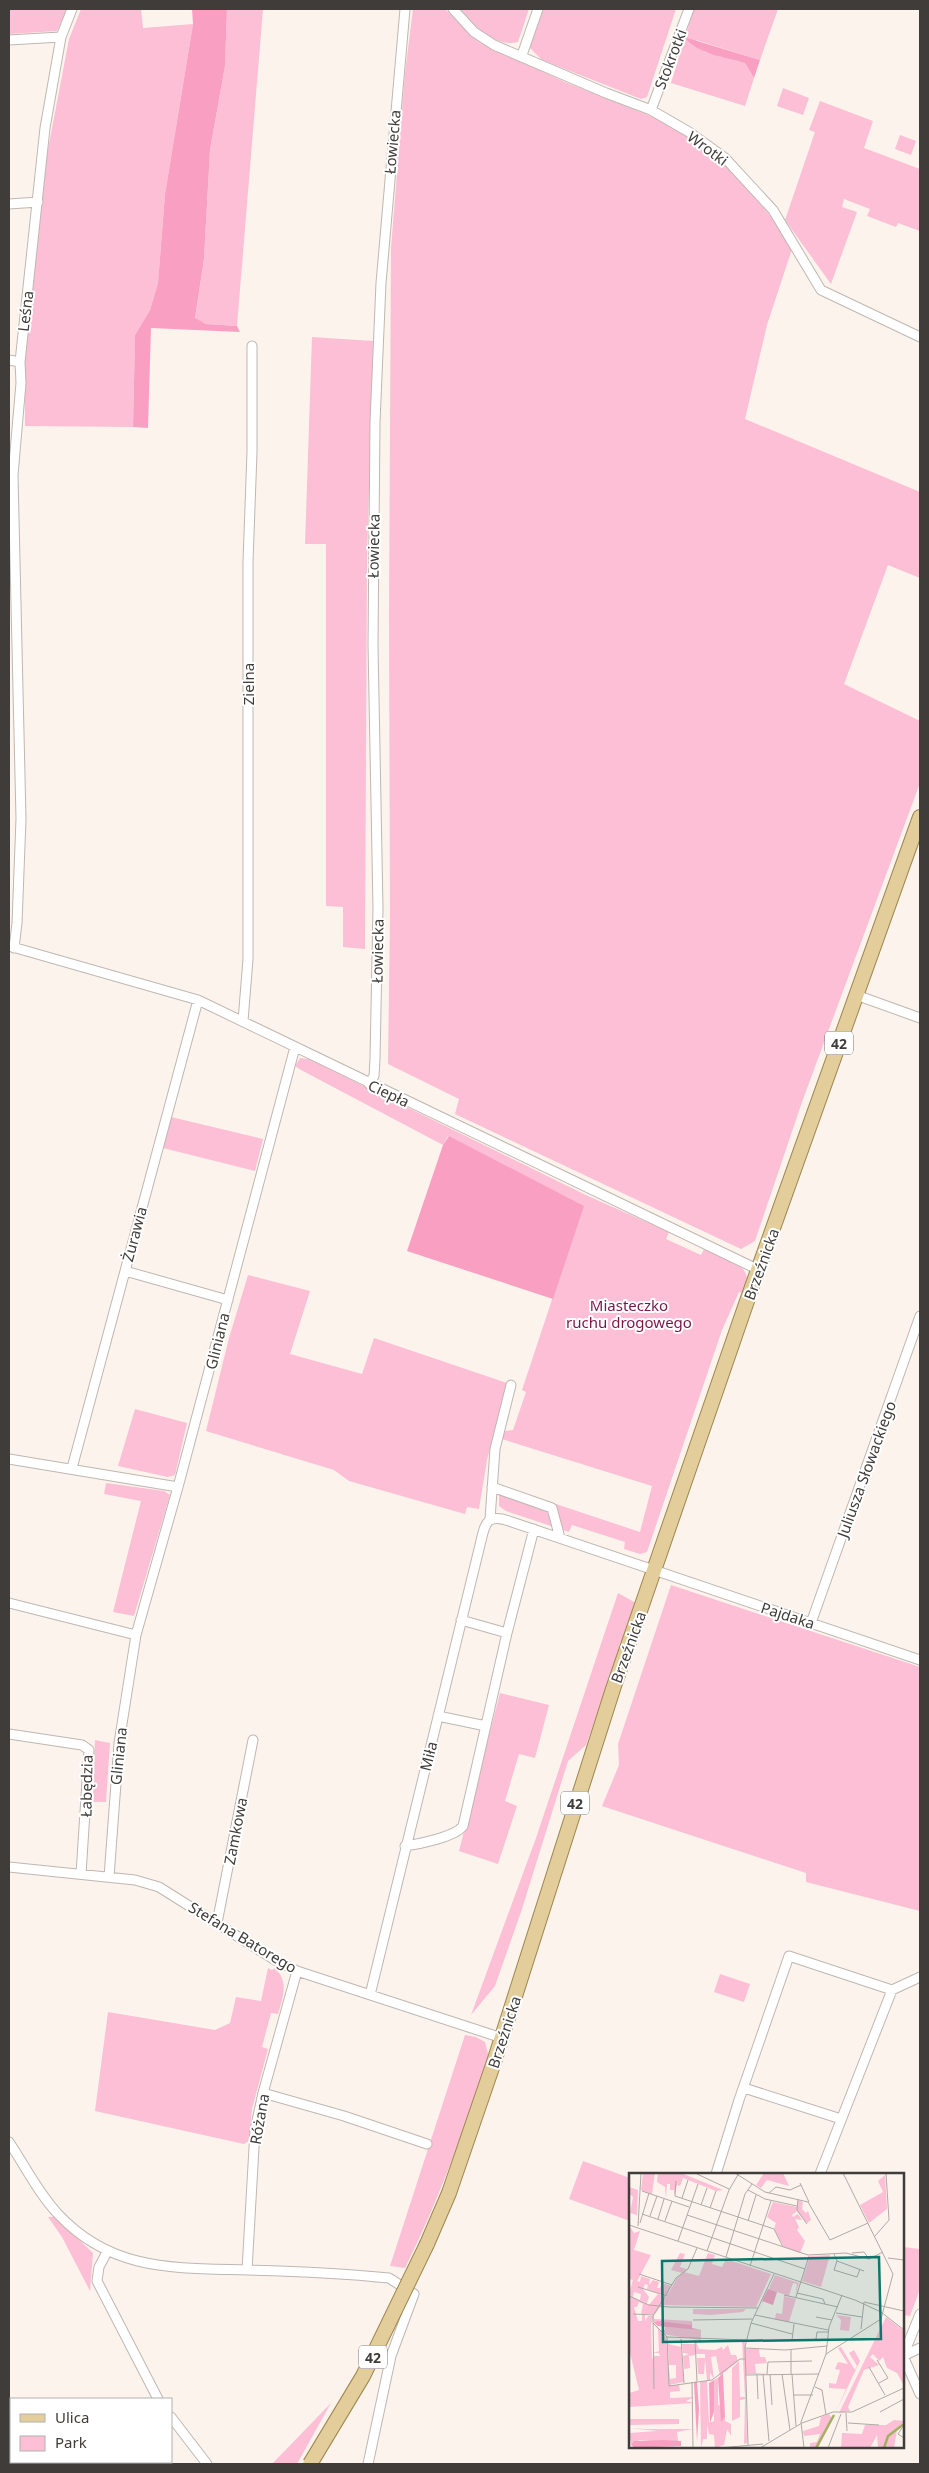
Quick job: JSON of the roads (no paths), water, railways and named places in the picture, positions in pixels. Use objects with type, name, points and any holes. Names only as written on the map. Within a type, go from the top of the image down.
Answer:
[{"type":"main road","name":"Brzeźnicka","points":[[310,2464],[363,2376],[427,2244],[467,2143],[612,1689],[920,817]]},
{"type":"street","name":"Leśna","points":[[11,947],[17,923],[21,819],[13,475],[21,383],[20,362],[45,128],[61,36],[72,9]]},
{"type":"street","name":"Łowiecka","points":[[369,1084],[374,1076],[375,1059],[378,908],[373,635],[375,422],[381,283],[406,9]]},
{"type":"street","name":"Wrotki","points":[[453,9],[474,32],[494,44],[606,94],[651,110],[689,132],[725,158],[772,210],[821,290],[920,337]]},
{"type":"street","points":[[522,55],[538,9]]},
{"type":"street","name":"Stokrotki","points":[[651,110],[689,9]]},
{"type":"street","points":[[9,40],[61,36]]},
{"type":"street","points":[[9,204],[38,202]]},
{"type":"street","name":"Zielna","points":[[243,1021],[248,950],[248,562],[252,452],[252,346]]},
{"type":"street","points":[[9,360],[20,362]]},
{"type":"street","name":"Ciepła","points":[[11,947],[198,1000],[369,1084],[759,1270]]},
{"type":"street","points":[[856,995],[920,1018]]},
{"type":"street","name":"Żurawia","points":[[72,1468],[198,1000]]},
{"type":"street","name":"Gliniana","points":[[109,1878],[119,1743],[136,1635],[178,1487],[295,1047]]},
{"type":"street","points":[[125,1271],[228,1300]]},
{"type":"street","name":"Juliusza Słowackiego","points":[[811,1623],[920,1316]]},
{"type":"street","name":"Miła","points":[[370,1995],[485,1524],[490,1519],[495,1449],[511,1385]]},
{"type":"street","points":[[9,1459],[178,1487]]},
{"type":"street","points":[[492,1486],[552,1508],[560,1538]]},
{"type":"street","points":[[490,1519],[500,1518],[655,1571]]},
{"type":"street","points":[[405,1846],[422,1843],[461,1829],[507,1633],[534,1529]]},
{"type":"street","name":"Pajdaka","points":[[655,1571],[920,1660]]},
{"type":"street","points":[[9,1604],[136,1635]]},
{"type":"street","points":[[461,1620],[507,1633]]},
{"type":"street","points":[[438,1716],[486,1726]]},
{"type":"street","name":"Łabędzia","points":[[9,1734],[82,1745],[89,1750],[81,1874]]},
{"type":"street","name":"Zamkowa","points":[[217,1923],[253,1740]]},
{"type":"street","name":"Stefana Batorego","points":[[9,1867],[144,1882],[159,1887],[274,1960],[297,1971],[502,2038]]},
{"type":"street","points":[[716,2173],[789,1956],[892,1990],[920,1977]]},
{"type":"street","name":"Różana","points":[[247,2270],[255,2130],[263,2093],[297,1971]]},
{"type":"street","points":[[820,2173],[892,1990]]},
{"type":"street","points":[[744,2088],[841,2119]]},
{"type":"street","points":[[263,2093],[344,2116],[427,2144]]},
{"type":"street","points":[[9,2142],[57,2213],[70,2226],[107,2252],[134,2261],[171,2268],[389,2278],[414,2294],[391,2356],[368,2464]]},
{"type":"street","points":[[107,2252],[99,2268],[97,2280],[157,2398]]},
{"type":"street","points":[[920,2314],[904,2356],[920,2394]]},
{"type":"street","points":[[904,2356],[920,2348]]},
{"type":"street","points":[[172,2418],[207,2464]]},
{"type":"park label","name":"Miasteczko ruchu drogowego","points":[[629,1314]]}]
